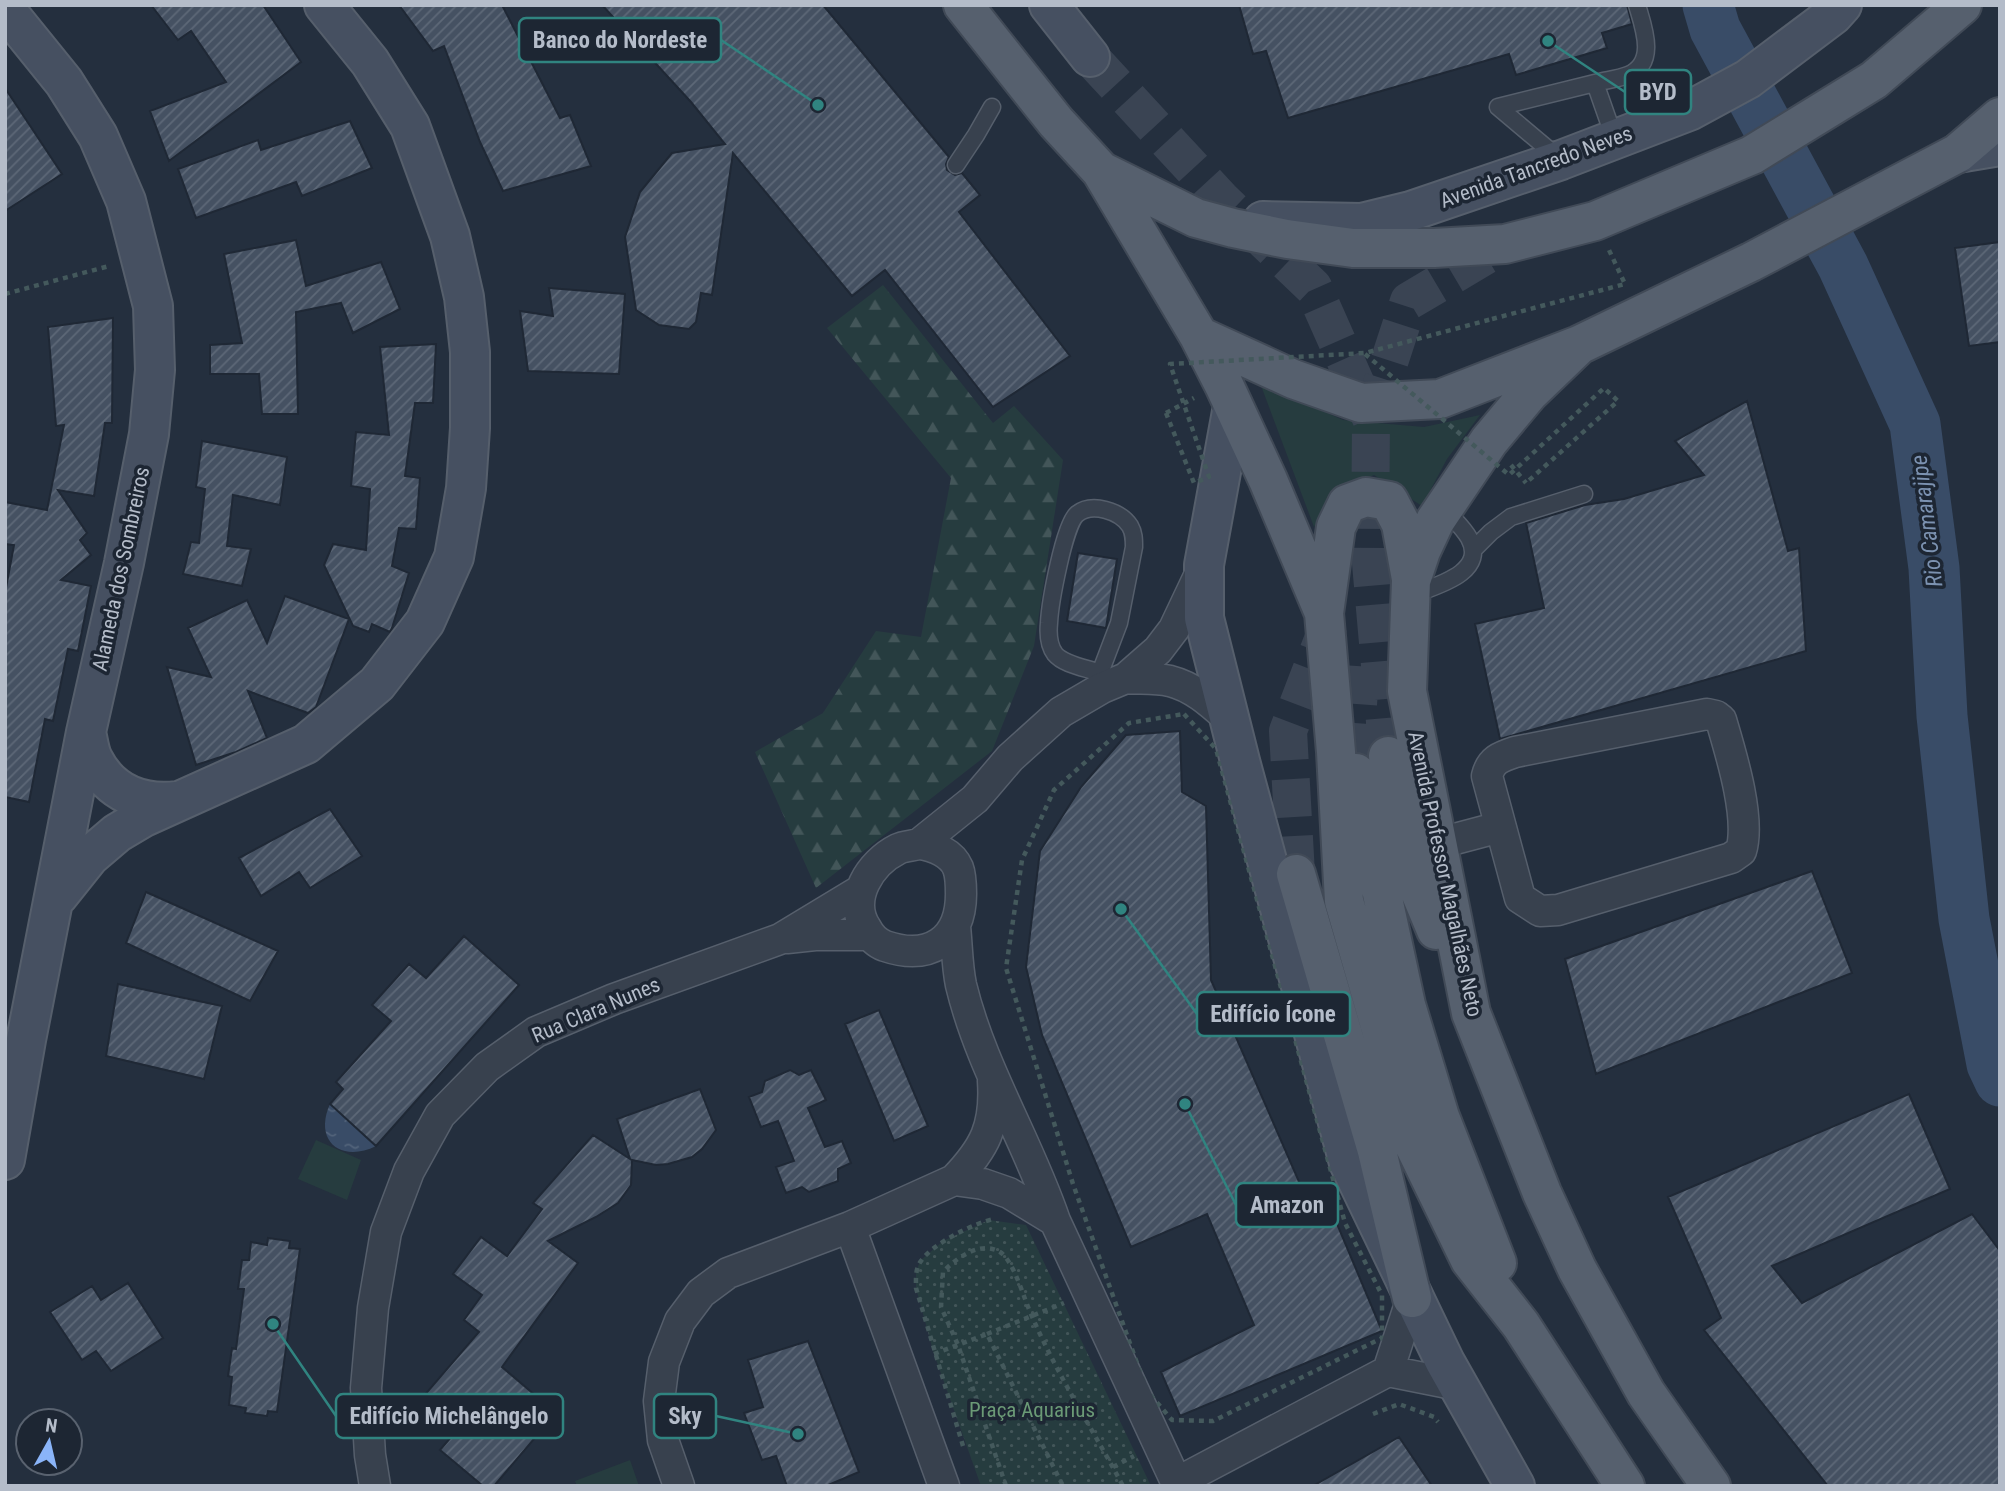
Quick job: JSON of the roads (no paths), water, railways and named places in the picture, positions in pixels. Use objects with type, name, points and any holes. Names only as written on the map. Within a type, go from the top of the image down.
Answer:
[{"type":"main road","name":"Avenida Tancredo Neves","points":[[963,5],[1056,122],[1101,171],[1196,218],[1287,239],[1353,248],[1434,248],[1505,244],[1595,220],[1642,203],[1752,155],[1874,80],[1962,5]]},
{"type":"main road","points":[[1903,56],[1919,5]]},
{"type":"main road","points":[[1199,336],[1293,379],[1361,403],[1440,399],[1579,345],[1751,262],[1946,160],[2000,117]]},
{"type":"main road","points":[[1101,171],[1199,336],[1268,480],[1324,613]]},
{"type":"main road","name":"Avenida Professor Magalhães Neto","points":[[1579,345],[1529,393],[1489,441],[1444,508],[1421,551],[1410,588],[1407,691],[1471,1013],[1542,1193],[1577,1269],[1646,1393],[1711,1486]]},
{"type":"main road","points":[[1410,588],[1401,524],[1389,501],[1366,497],[1347,504],[1336,527],[1324,613],[1336,752],[1344,901],[1415,1147],[1471,1260],[1521,1325],[1625,1486]]},
{"type":"main road","points":[[1471,1013],[1415,880],[1371,758],[1409,1017],[1440,1117],[1521,1325]]},
{"type":"main road","points":[[1296,874],[1377,1151],[1412,1298]]},
{"type":"street","points":[[55,900],[90,856],[117,833],[144,817],[306,744],[377,684],[425,622],[454,557],[466,488],[470,352],[464,297],[450,236],[410,126],[370,62],[324,5]]},
{"type":"street","points":[[1049,5],[1090,57]]},
{"type":"street","name":"Alameda dos Sombreiros","points":[[5,9],[64,82],[98,136],[126,201],[153,306],[155,370],[149,434],[124,563],[86,732],[55,900],[16,1038],[5,1160]]},
{"type":"street","name":"Avenida Tancredo Neves","points":[[1196,218],[1322,224],[1362,223],[1412,211],[1560,160],[1689,111],[1748,79],[1837,10]]},
{"type":"street","points":[[1946,160],[2000,146]]},
{"type":"street","points":[[1233,406],[1204,565],[1204,618],[1230,720],[1349,1163],[1412,1298],[1515,1486]]},
{"type":"street","points":[[919,844],[975,799],[1010,758],[1061,712],[1158,650],[1174,629],[1204,565]]},
{"type":"street","points":[[1109,680],[1169,681],[1188,687],[1230,720]]},
{"type":"street","points":[[1707,714],[1721,720],[1733,764],[1745,828],[1741,851],[1731,858],[1558,910],[1540,911],[1520,898],[1500,827],[1487,776],[1496,759],[1515,752],[1707,714]]},
{"type":"street","points":[[86,732],[92,758],[108,780],[118,788],[130,796],[156,803],[182,801]]},
{"type":"street","points":[[975,799],[957,866],[961,881],[961,905],[956,926],[961,984],[992,1077],[1017,1126],[1055,1221],[1177,1484],[1388,1371],[1458,1385]]},
{"type":"street","points":[[1436,844],[1500,827]]},
{"type":"street","points":[[956,926],[947,939],[931,948],[898,950],[881,944],[870,935],[861,922],[859,906],[861,890],[869,874],[899,849],[919,844],[934,846],[957,866]]},
{"type":"street","name":"Rua Clara Nunes","points":[[375,1486],[370,1455],[366,1388],[373,1308],[386,1232],[409,1171],[440,1115],[487,1067],[536,1032],[614,999],[780,939],[861,890]]},
{"type":"street","name":"Rua Clara Nunes","points":[[780,939],[827,934],[870,935]]},
{"type":"street","points":[[913,951],[961,984]]},
{"type":"street","points":[[679,1486],[663,1440],[659,1401],[664,1362],[680,1321],[701,1293],[728,1273],[850,1227],[954,1180],[976,1157],[989,1132],[995,1105],[992,1077]]},
{"type":"street","points":[[954,1180],[983,1184],[1009,1193],[1055,1221]]},
{"type":"street","points":[[850,1227],[944,1486]]},
{"type":"street","points":[[1388,1371],[1412,1298]]},
{"type":"lane","points":[[1560,160],[1498,107],[1631,74],[1644,59],[1647,41],[1637,5]]},
{"type":"lane","points":[[1595,83],[1615,140]]},
{"type":"lane","points":[[956,166],[992,107]]},
{"type":"lane","points":[[1473,550],[1511,517],[1584,494]]},
{"type":"lane","points":[[1410,588],[1448,581],[1464,571],[1472,560],[1473,550],[1469,537],[1444,508]]},
{"type":"lane","points":[[1086,509],[1103,510],[1120,516],[1129,524],[1134,534],[1134,547],[1109,680],[1062,660],[1055,654],[1050,640],[1049,623],[1062,550],[1075,515],[1086,509]]},
{"type":"water","points":[[330,1104],[376,1146],[352,1152],[334,1146],[325,1129]]},
{"type":"waterway","name":"Rio Camarajipe","points":[[1708,5],[1715,29],[1843,266],[1915,424],[1934,568],[1942,716],[1964,919],[1992,1064],[2000,1081]]},
{"type":"tunnel","points":[[1090,57],[1221,199],[1313,287],[1371,418]]},
{"type":"tunnel","points":[[1388,756],[1370,552],[1371,418],[1409,301],[1505,244]]},
{"type":"tunnel","points":[[1296,874],[1288,731],[1329,624]]},
{"type":"tunnel","points":[[1354,761],[1361,662]]},
{"type":"place","name":"BYD","points":[[1548,41]]},
{"type":"place","name":"Banco do Nordeste","points":[[818,105]]},
{"type":"place","name":"Edifício Ícone","points":[[1121,909]]},
{"type":"place","name":"Amazon","points":[[1185,1104]]},
{"type":"place","name":"Edifício Michelângelo","points":[[273,1324]]},
{"type":"place","name":"Sky","points":[[798,1434]]},
{"type":"park label","name":"Praça Aquarius","points":[[1032,1410]]}]
